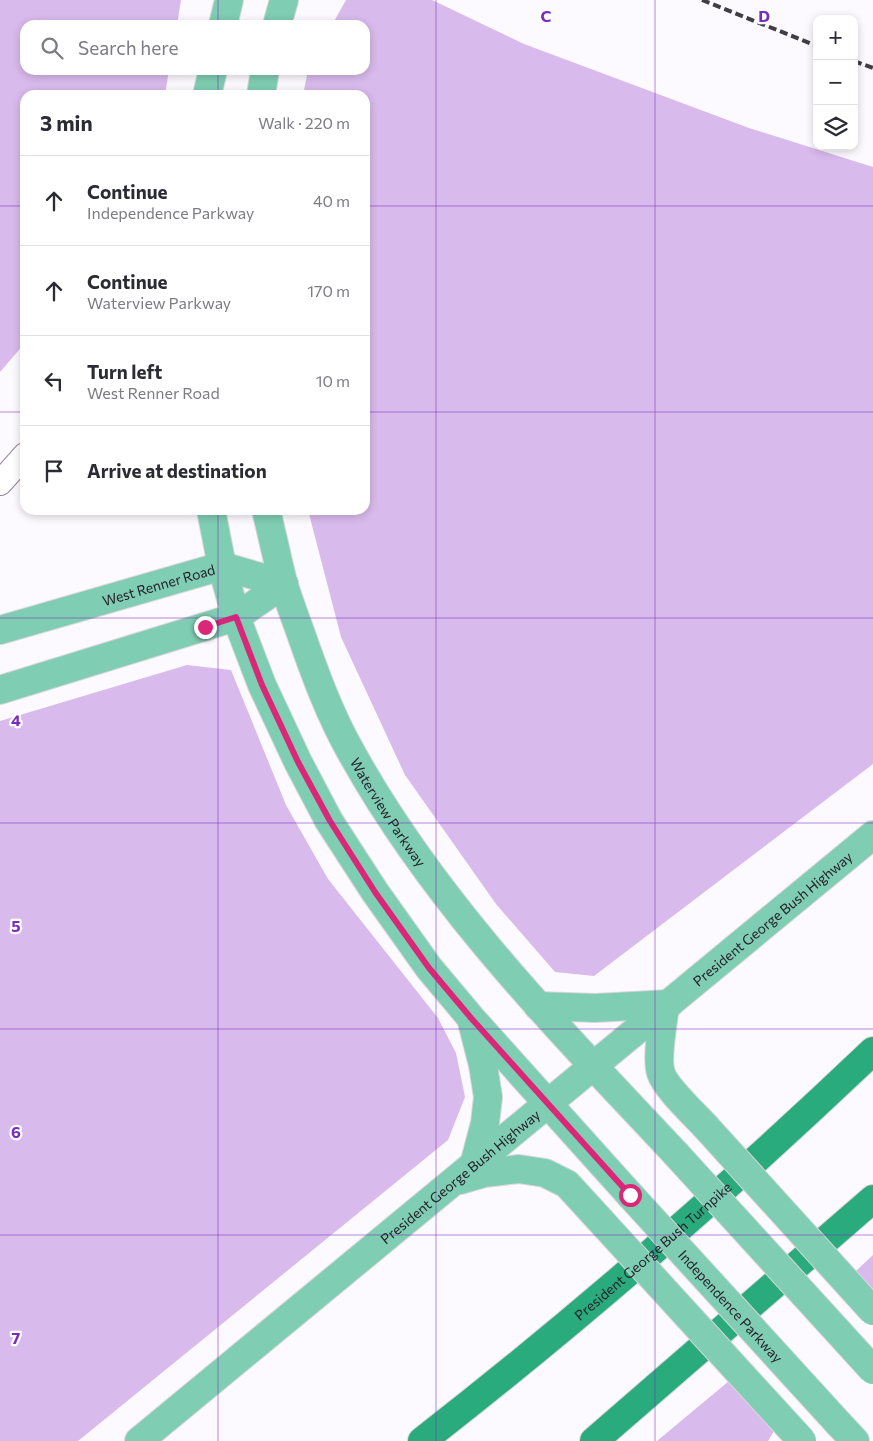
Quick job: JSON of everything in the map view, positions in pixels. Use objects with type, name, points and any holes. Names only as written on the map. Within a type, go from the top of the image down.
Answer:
[{"type":"highway","name":"President George Bush Turnpike","points":[[422,1441],[631,1270],[777,1141],[873,1051]]},
{"type":"highway","points":[[594,1441],[873,1200]]},
{"type":"main road","points":[[224,20],[230,0]]},
{"type":"main road","points":[[278,20],[284,0]]},
{"type":"main road","points":[[208,90],[212,75]]},
{"type":"main road","points":[[262,90],[265,75]]},
{"type":"main road","points":[[212,515],[222,566],[236,617],[262,685],[298,762],[330,821],[375,892],[424,961],[471,1018],[547,1104]]},
{"type":"main road","name":"Waterview Parkway","points":[[267,515],[284,584],[319,684],[351,752],[380,801],[432,877],[480,939],[593,1066]]},
{"type":"main road","name":"West Renner Road","points":[[0,630],[222,566],[284,584]]},
{"type":"main road","points":[[0,690],[236,617],[284,584]]},
{"type":"main road","name":"President George Bush Highway","points":[[139,1441],[873,835]]},
{"type":"main road","points":[[538,1006],[595,1008],[667,1005],[659,1062],[661,1075],[667,1084],[873,1311]]},
{"type":"main road","points":[[471,1018],[483,1065],[488,1097],[485,1123],[474,1165]]},
{"type":"main road","points":[[593,1066],[873,1370]]},
{"type":"main road","name":"Independence Parkway","points":[[547,1104],[847,1433]]},
{"type":"main road","points":[[453,1182],[484,1174],[519,1169],[546,1173],[567,1184],[802,1441]]},
{"type":"lane","points":[[0,483],[20,461]]},
{"type":"shaded area","points":[[0,0],[181,0],[178,20],[20,20],[20,75],[168,75],[166,90],[20,90],[20,349],[0,372]]},
{"type":"shaded area","points":[[346,0],[432,0],[524,44],[749,128],[813,148],[813,150],[819,150],[873,167],[873,764],[594,976],[555,972],[496,904],[405,775],[341,637],[309,515],[370,515],[370,90],[304,90],[307,75],[370,75],[370,20],[335,20]]},
{"type":"shaded area","points":[[187,665],[231,670],[286,805],[328,879],[438,1018],[456,1053],[465,1097],[448,1140],[78,1441],[0,1441],[0,721]]},
{"type":"shaded area","points":[[873,1255],[873,1289],[856,1271]]},
{"type":"shaded area","points":[[729,1381],[774,1431],[768,1441],[657,1441]]},
{"type":"railway","points":[[702,0],[813,44]]},
{"type":"railway","points":[[858,62],[873,68]]},
{"type":"route","points":[[205,627],[236,617],[262,685],[298,762],[330,821],[375,892],[429,968],[471,1018],[630,1195]]}]
